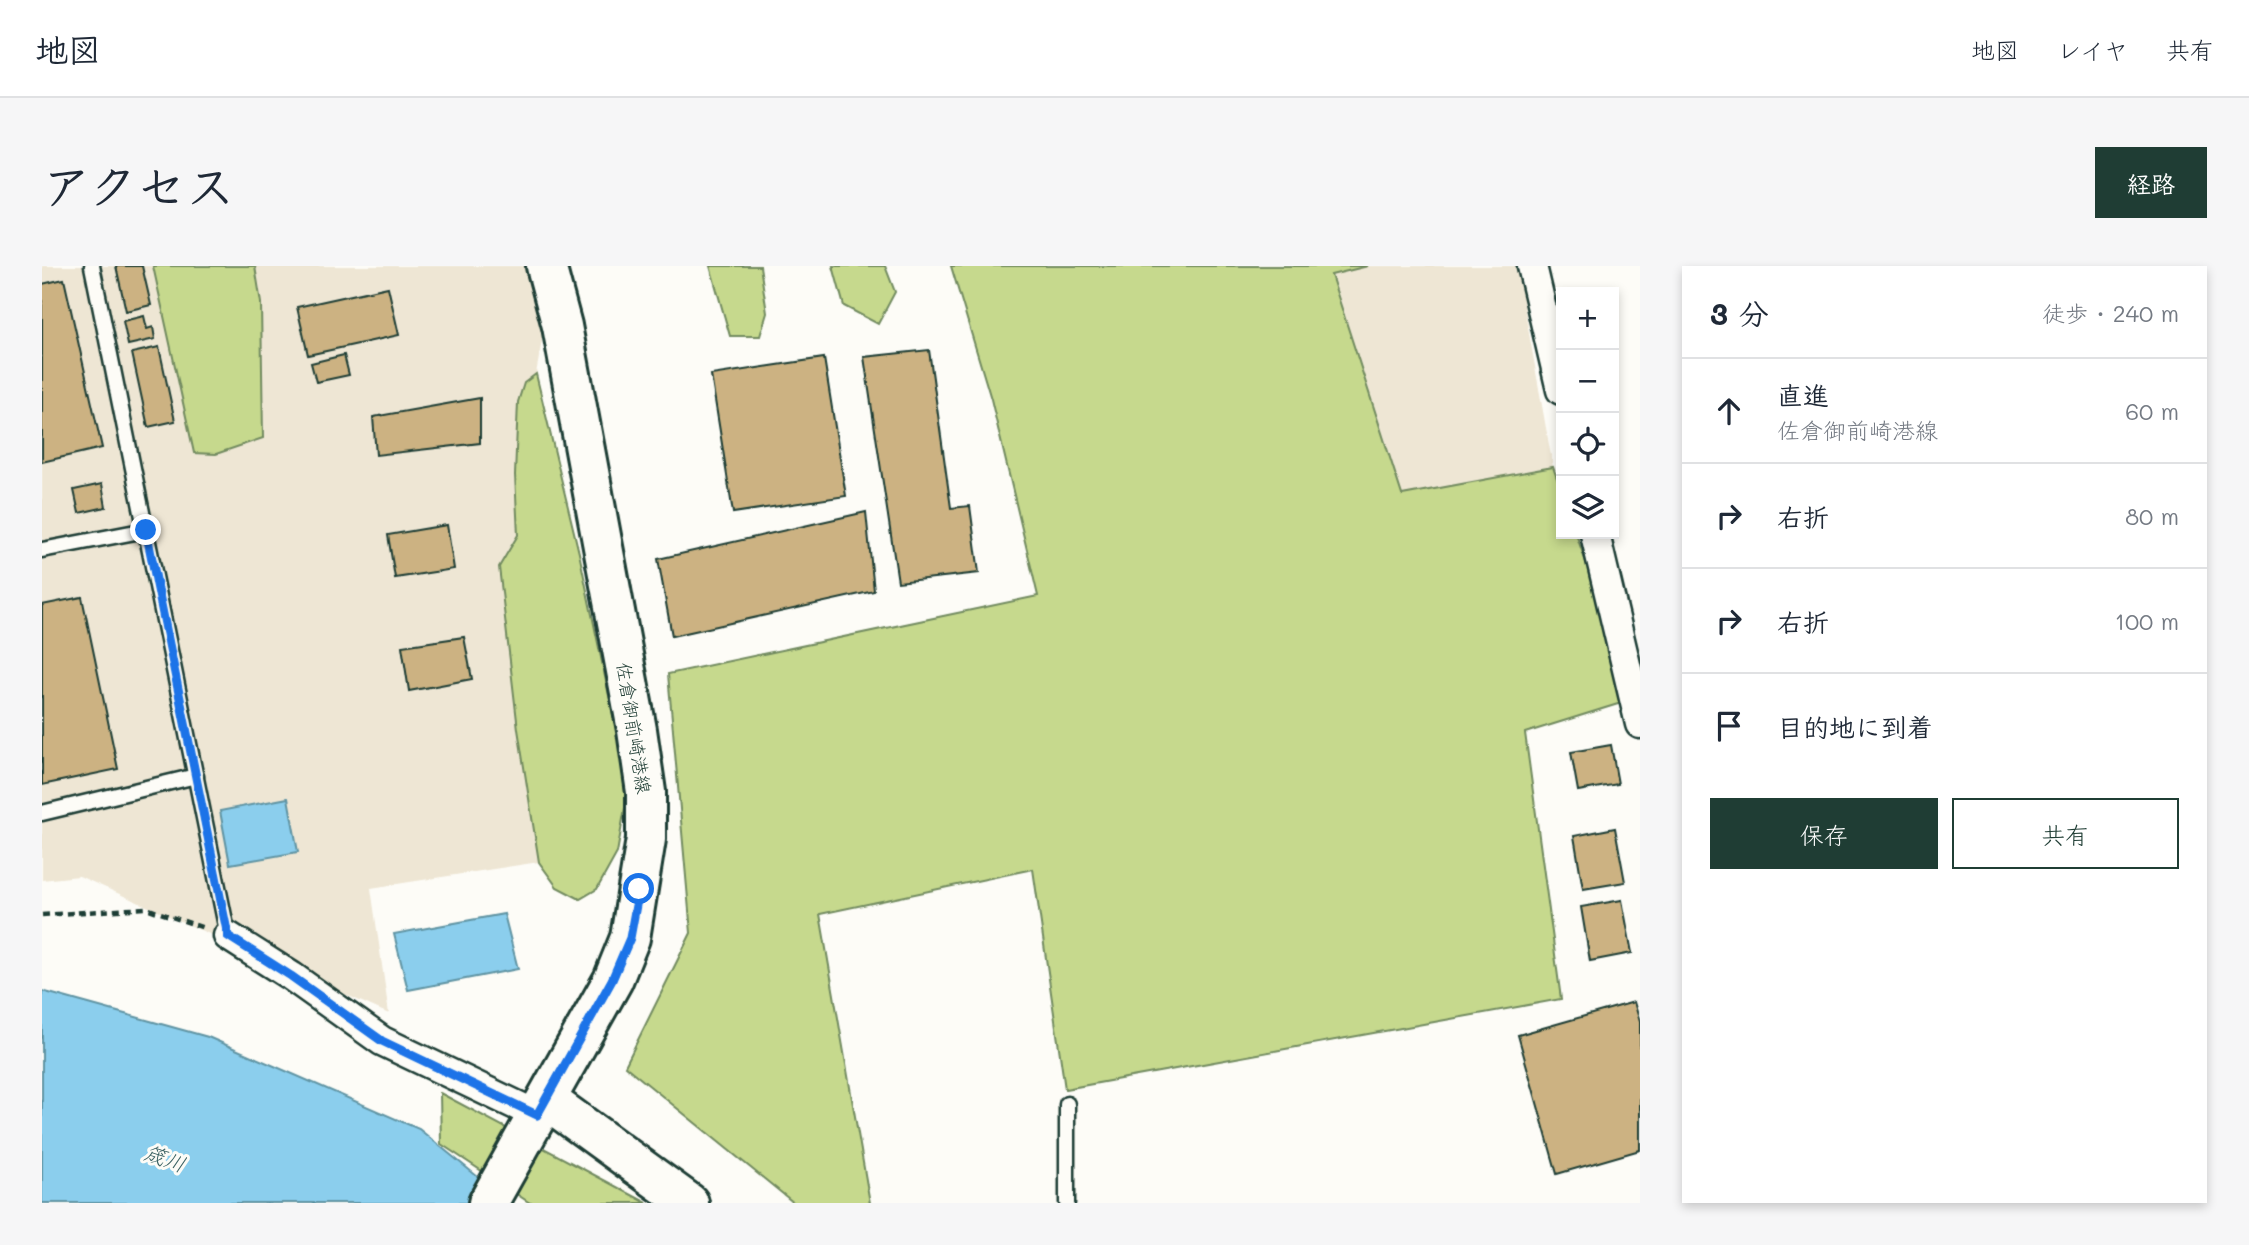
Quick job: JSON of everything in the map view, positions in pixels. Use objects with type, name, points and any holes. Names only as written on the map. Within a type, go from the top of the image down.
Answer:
[{"type":"main road","name":"佐倉御前崎港線","points":[[488,1203],[612,980],[630,938],[646,839],[646,792],[637,730],[562,326],[546,266]]},
{"type":"main road","points":[[542,1107],[689,1203]]},
{"type":"street","points":[[1532,266],[1556,369]]},
{"type":"street","points":[[1596,539],[1640,724]]},
{"type":"street","points":[[228,936],[291,976],[382,1041],[542,1107]]},
{"type":"lane","points":[[92,266],[228,936]]},
{"type":"lane","points":[[42,550],[146,530]]},
{"type":"lane","points":[[42,813],[196,776]]},
{"type":"lane","points":[[1067,1104],[1067,1203]]},
{"type":"path","points":[[42,915],[146,908],[228,936]]},
{"type":"shaded area","points":[[42,266],[555,266],[536,374],[524,383],[518,402],[515,474],[518,535],[500,567],[518,729],[539,862],[371,888],[389,1014],[79,876],[42,880]]},
{"type":"shaded area","points":[[1368,266],[1517,266],[1553,467],[1402,495],[1331,274]]},
{"type":"green space","points":[[153,266],[255,266],[261,303],[263,438],[216,454],[194,453]]},
{"type":"green space","points":[[710,266],[760,266],[767,313],[760,336],[730,336]]},
{"type":"green space","points":[[833,266],[885,266],[895,292],[878,324],[844,306]]},
{"type":"green space","points":[[951,266],[1368,266],[1331,275],[1402,495],[1553,467],[1556,476],[1556,539],[1578,539],[1634,699],[1525,733],[1561,999],[1065,1089],[1033,869],[820,914],[870,1203],[794,1203],[625,1066],[691,933],[668,674],[1038,596],[991,399]]},
{"type":"green space","points":[[536,374],[579,553],[620,748],[626,802],[617,853],[597,889],[580,899],[557,887],[539,862],[518,729],[499,567],[518,535],[515,475],[518,402],[524,383]]},
{"type":"green space","points":[[440,1093],[647,1203],[530,1203],[441,1144]]},
{"type":"water","points":[[288,798],[298,852],[230,864],[220,811]]},
{"type":"water","points":[[504,914],[518,969],[408,990],[394,934]]},
{"type":"water","name":"筬川","points":[[42,991],[208,1037],[419,1129],[510,1203],[42,1203]]},
{"type":"building","points":[[116,266],[142,266],[151,305],[126,311]]},
{"type":"building","points":[[64,279],[102,448],[42,462],[42,284]]},
{"type":"building","points":[[388,287],[399,335],[308,355],[297,307]]},
{"type":"building","points":[[144,316],[147,329],[153,327],[155,339],[128,345],[123,321]]},
{"type":"building","points":[[159,347],[175,421],[148,427],[132,353]]},
{"type":"building","points":[[929,350],[951,508],[970,506],[979,573],[898,582],[864,357]]},
{"type":"building","points":[[344,355],[349,375],[316,382],[311,363]]},
{"type":"building","points":[[824,358],[846,496],[733,513],[711,375]]},
{"type":"building","points":[[480,398],[480,443],[376,455],[373,417]]},
{"type":"building","points":[[102,484],[106,507],[79,513],[74,490]]},
{"type":"building","points":[[866,512],[874,591],[672,636],[658,559]]},
{"type":"building","points":[[447,525],[454,569],[395,578],[388,535]]},
{"type":"building","points":[[82,597],[118,769],[42,785],[42,605]]},
{"type":"building","points":[[464,637],[472,679],[409,691],[402,646]]},
{"type":"building","points":[[1611,745],[1618,784],[1578,791],[1571,752]]},
{"type":"building","points":[[1615,828],[1625,882],[1583,889],[1574,836]]},
{"type":"building","points":[[1622,900],[1632,953],[1590,961],[1581,907]]},
{"type":"building","points":[[1634,1002],[1640,1022],[1640,1150],[1557,1174],[1518,1035]]},
{"type":"route","points":[[146,530],[228,936],[291,976],[382,1041],[537,1115],[612,980],[630,938],[639,889]]}]
